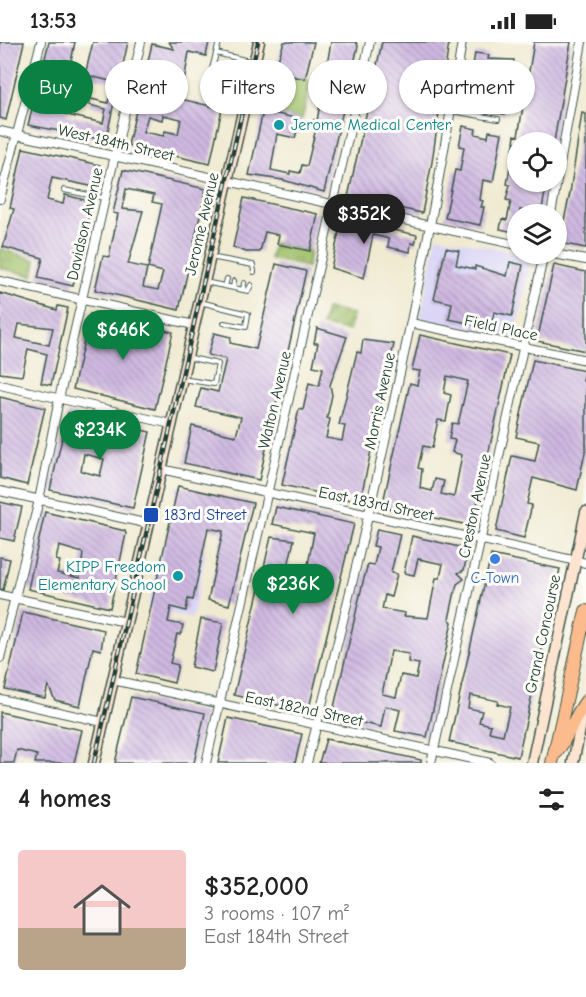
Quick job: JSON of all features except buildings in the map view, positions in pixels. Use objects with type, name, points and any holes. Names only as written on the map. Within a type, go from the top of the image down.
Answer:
[{"type":"main road","name":"Jerome Avenue","points":[[254,60],[259,42]]},
{"type":"main road","name":"Jerome Avenue","points":[[94,763],[242,114]]},
{"type":"main road","name":"Grand Concourse","points":[[532,763],[580,562],[586,512]]},
{"type":"main road","points":[[552,760],[586,611]]},
{"type":"main road","points":[[552,760],[571,732],[576,715],[586,701]]},
{"type":"main road","points":[[573,763],[586,701]]},
{"type":"street","points":[[0,199],[15,134],[41,42]]},
{"type":"street","name":"Davidson Avenue","points":[[0,658],[39,500],[59,399],[141,42]]},
{"type":"street","name":"Walton Avenue","points":[[206,763],[370,42]]},
{"type":"street","name":"Morris Avenue","points":[[459,60],[462,42]]},
{"type":"street","points":[[553,204],[582,42]]},
{"type":"street","name":"Morris Avenue","points":[[307,763],[368,516],[411,323],[432,227],[450,114]]},
{"type":"street","name":"West 184th Street","points":[[0,131],[507,243]]},
{"type":"street","points":[[567,256],[586,260]]},
{"type":"street","name":"Creston Avenue","points":[[431,763],[542,264]]},
{"type":"street","points":[[0,281],[194,324]]},
{"type":"street","name":"Field Place","points":[[411,323],[586,360]]},
{"type":"street","points":[[0,385],[171,424]]},
{"type":"street","name":"East 183rd Street","points":[[161,469],[580,562]]},
{"type":"street","points":[[0,491],[149,524]]},
{"type":"street","points":[[0,595],[126,622]]},
{"type":"street","name":"East 182nd Street","points":[[113,680],[490,763]]},
{"type":"street","points":[[0,699],[103,723]]},
{"type":"lane","points":[[214,60],[219,42]]},
{"type":"lane","points":[[216,53],[246,60]]},
{"type":"lane","points":[[472,114],[498,119]]},
{"type":"lane","points":[[64,190],[105,198]]},
{"type":"lane","points":[[209,256],[254,265],[254,272]]},
{"type":"lane","points":[[230,267],[231,261]]},
{"type":"lane","points":[[237,268],[238,262]]},
{"type":"lane","points":[[247,271],[248,264]]},
{"type":"lane","points":[[225,286],[227,279]]},
{"type":"lane","points":[[233,288],[234,281]]},
{"type":"lane","points":[[204,282],[248,291],[251,285]]},
{"type":"lane","points":[[243,290],[244,283]]},
{"type":"lane","points":[[199,302],[248,314],[246,327],[224,323]]},
{"type":"lane","points":[[182,379],[214,384],[218,364],[186,357]]},
{"type":"shaded area","points":[[437,236],[507,251],[507,264],[530,264],[515,338],[420,318]]},
{"type":"shaded area","name":"KIPP Freedom Elementary School","points":[[163,544],[206,553],[192,618],[148,608]]},
{"type":"green space","points":[[296,78],[308,80],[308,94],[302,119],[278,114],[296,114]]},
{"type":"green space","points":[[274,243],[310,251],[307,267],[270,259]]},
{"type":"green space","points":[[0,249],[36,260],[33,276],[0,268]]},
{"type":"green space","points":[[326,309],[353,314],[349,331],[322,326]]},
{"type":"railway","points":[[94,763],[258,42]]},
{"type":"place","name":"Jerome Medical Center","points":[[279,125]]},
{"type":"place","name":"183rd Street","points":[[151,515]]},
{"type":"place","name":"C-Town","points":[[495,559]]},
{"type":"place","name":"KIPP Freedom Elementary School","points":[[178,576]]}]
